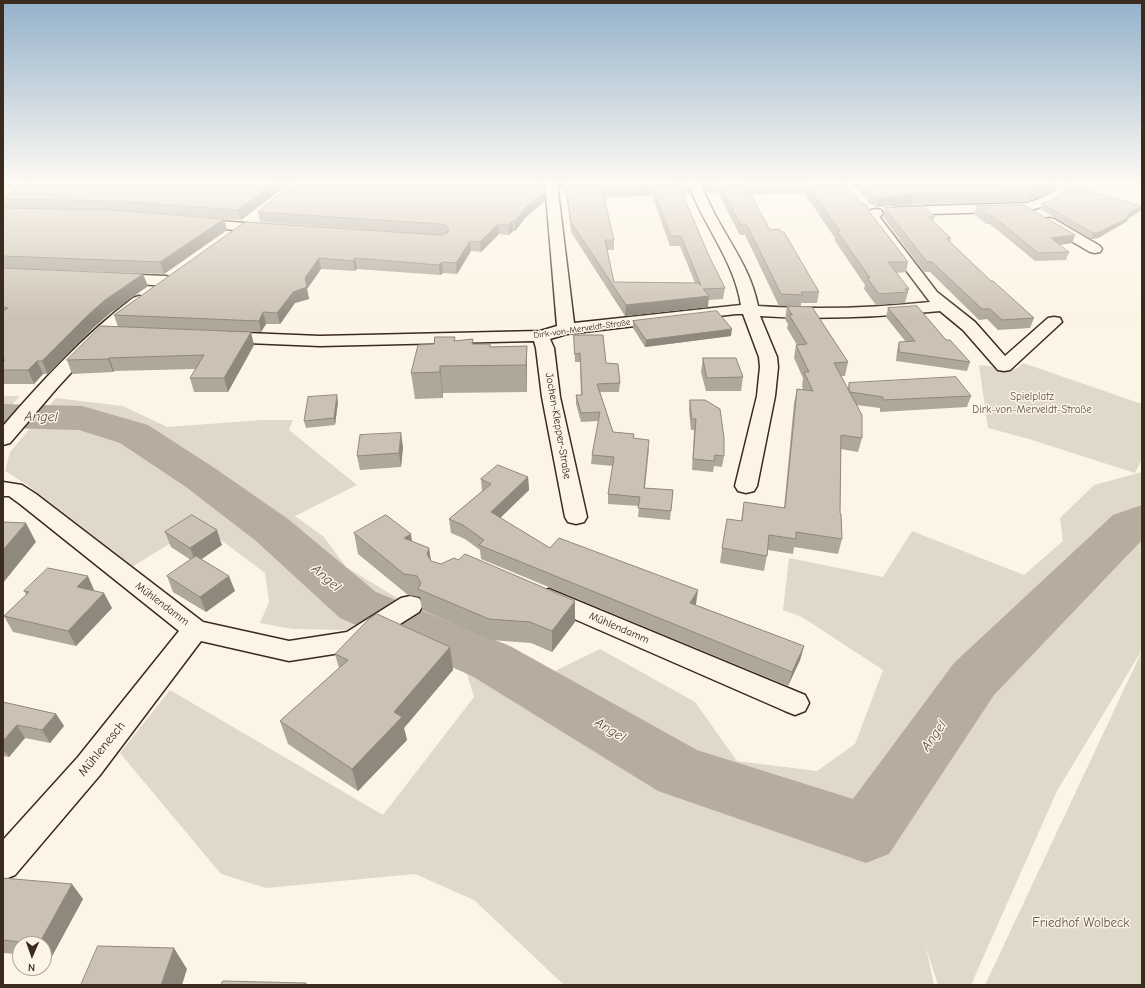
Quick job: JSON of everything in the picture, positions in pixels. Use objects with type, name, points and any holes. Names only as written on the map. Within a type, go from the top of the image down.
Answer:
[{"type":"street","points":[[224,240],[240,229]]},
{"type":"street","points":[[270,229],[282,230]]},
{"type":"street","points":[[556,229],[566,329]]},
{"type":"street","points":[[716,229],[732,255],[747,290],[752,318],[768,357],[769,367],[766,396],[746,486]]},
{"type":"street","points":[[882,229],[931,295],[969,326],[1004,366],[1054,322]]},
{"type":"street","points":[[1061,229],[1095,249]]},
{"type":"street","points":[[3,439],[39,397],[100,333],[117,317],[172,276],[98,278]]},
{"type":"street","name":"Dirk-von-Merveldt-Straße","points":[[204,336],[320,341],[541,336],[566,329],[736,309],[801,314],[902,310],[943,306]]},
{"type":"street","points":[[100,333],[122,334]]},
{"type":"street","name":"Jochen-Klepper-Straße","points":[[541,336],[545,348],[551,398],[576,517]]},
{"type":"street","name":"Mühlendamm","points":[[3,489],[14,490],[28,499],[195,630],[289,651],[353,641],[410,606]]},
{"type":"street","name":"Mühlendamm","points":[[526,588],[795,703]]},
{"type":"street","name":"Mühlenesch","points":[[3,864],[89,766],[195,630]]},
{"type":"green space","name":"Spielplatz Dirk-von-Merveldt-Straße","points":[[1023,363],[1142,404],[1142,459],[1135,473],[1029,439],[988,428],[979,365],[1016,369]]},
{"type":"green space","points":[[3,396],[20,396],[3,415]]},
{"type":"green space","points":[[56,398],[123,406],[167,427],[262,420],[293,420],[289,430],[357,485],[295,516],[324,537],[346,567],[399,599],[348,630],[292,629],[260,623],[269,602],[265,573],[201,525],[133,566],[26,484],[5,471],[10,452]]},
{"type":"green space","points":[[1142,472],[1142,650],[1057,791],[971,985],[938,985],[926,947],[934,985],[564,985],[474,900],[415,874],[266,888],[221,874],[120,753],[170,690],[383,815],[474,697],[465,668],[615,744],[686,787],[877,847],[956,727],[930,708],[877,787],[845,807],[731,775],[549,674],[600,649],[695,702],[737,761],[817,771],[855,744],[883,670],[802,617],[783,610],[789,558],[883,577],[912,531],[1024,575],[1063,541],[1060,518],[1094,485]]},
{"type":"green space","name":"Friedhof Wolbeck","points":[[1142,651],[1142,985],[985,985]]},
{"type":"building","points":[[3,229],[209,229],[160,262],[3,256]]},
{"type":"building","points":[[235,229],[352,229],[441,235],[447,233],[449,229],[493,229],[480,242],[470,241],[456,263],[442,262],[439,265],[355,258],[353,261],[319,258],[305,278],[307,287],[293,292],[277,313],[263,312],[259,321],[114,315]]},
{"type":"building","points":[[576,229],[611,229],[614,240],[605,240],[614,282],[699,283],[701,286],[681,236],[671,236],[668,229],[698,229],[725,288],[703,289],[709,296],[626,305]]},
{"type":"building","points":[[749,229],[779,229],[781,232],[784,232],[819,292],[801,292],[803,295],[781,294]]},
{"type":"building","points":[[839,229],[883,229],[908,262],[888,262],[909,289],[905,289],[908,292],[879,294],[867,278],[870,278],[837,231],[840,231]]},
{"type":"building","points":[[901,229],[941,229],[951,238],[946,238],[991,281],[993,281],[1034,318],[1002,320],[990,309],[982,309],[932,262],[927,262]]},
{"type":"building","points":[[1009,229],[1065,229],[1075,235],[1051,238],[1069,252],[1038,253]]},
{"type":"building","points":[[1086,229],[1106,229],[1100,232],[1093,233]]},
{"type":"building","points":[[3,268],[143,274],[105,300],[42,361],[37,361],[28,370],[3,370],[3,361],[5,360],[3,360],[3,311],[8,308],[3,307]]},
{"type":"building","points":[[787,306],[812,307],[848,362],[834,363],[862,415],[862,438],[841,435],[840,513],[842,539],[796,532],[796,539],[769,535],[767,556],[722,548],[727,519],[742,521],[744,502],[785,508],[797,389],[813,391],[804,372],[809,372],[796,345],[807,344],[789,315],[792,315]]},
{"type":"building","points":[[917,306],[946,340],[950,340],[970,362],[899,352],[899,342],[915,341],[888,308]]},
{"type":"building","points":[[717,311],[732,329],[646,340],[633,321]]},
{"type":"building","points":[[101,326],[251,332],[224,378],[190,378],[204,355],[67,360]]},
{"type":"building","points":[[574,335],[603,335],[606,363],[618,364],[620,383],[597,384],[613,432],[634,434],[633,438],[649,440],[644,488],[673,490],[671,511],[638,508],[640,497],[608,494],[614,457],[592,455],[600,412],[581,413],[576,395],[582,395],[580,353],[575,354]]},
{"type":"building","points":[[435,337],[455,337],[454,341],[473,339],[472,344],[490,344],[490,347],[527,346],[526,365],[440,366],[440,372],[411,373],[418,345],[434,344]]},
{"type":"building","points":[[703,358],[736,358],[743,377],[707,378]]},
{"type":"building","points":[[956,377],[971,396],[883,400],[883,397],[849,391],[849,383]]},
{"type":"building","points":[[337,395],[334,418],[304,421],[308,397]]},
{"type":"building","points":[[690,400],[705,400],[720,409],[724,438],[724,456],[715,455],[714,461],[693,459],[696,419],[692,419]]},
{"type":"building","points":[[401,433],[399,453],[357,456],[360,435]]},
{"type":"building","points":[[498,465],[528,477],[491,512],[550,548],[559,538],[698,590],[690,603],[804,646],[792,672],[479,545],[484,540],[463,525],[449,519],[491,484],[481,479]]},
{"type":"building","points":[[192,515],[217,530],[190,548],[165,532]]},
{"type":"building","points":[[386,515],[411,534],[404,538],[429,548],[427,554],[431,561],[441,564],[454,558],[458,560],[465,554],[575,601],[552,631],[530,622],[489,619],[418,589],[421,583],[417,576],[404,574],[354,533]]},
{"type":"building","points":[[3,522],[26,523],[3,550]]},
{"type":"building","points":[[196,556],[229,576],[200,597],[167,576]]},
{"type":"building","points":[[48,568],[88,576],[77,587],[104,593],[68,631],[4,616],[29,592],[24,591]]},
{"type":"building","points":[[377,614],[450,647],[394,712],[402,717],[352,769],[280,721],[348,660],[335,654],[368,620]]},
{"type":"building","points":[[3,702],[56,714],[42,730],[17,725],[3,741]]},
{"type":"building","points":[[3,878],[72,884],[43,936],[12,936],[12,941],[3,940]]},
{"type":"building","points":[[98,946],[174,948],[161,985],[81,985]]},
{"type":"building","points":[[223,981],[306,983],[306,985],[221,985]]},
{"type":"waterway","name":"Angel","points":[[3,416],[82,418],[134,434],[201,478],[272,530],[358,605],[491,661],[680,772],[866,833],[974,679],[1129,526],[1142,520]]}]
